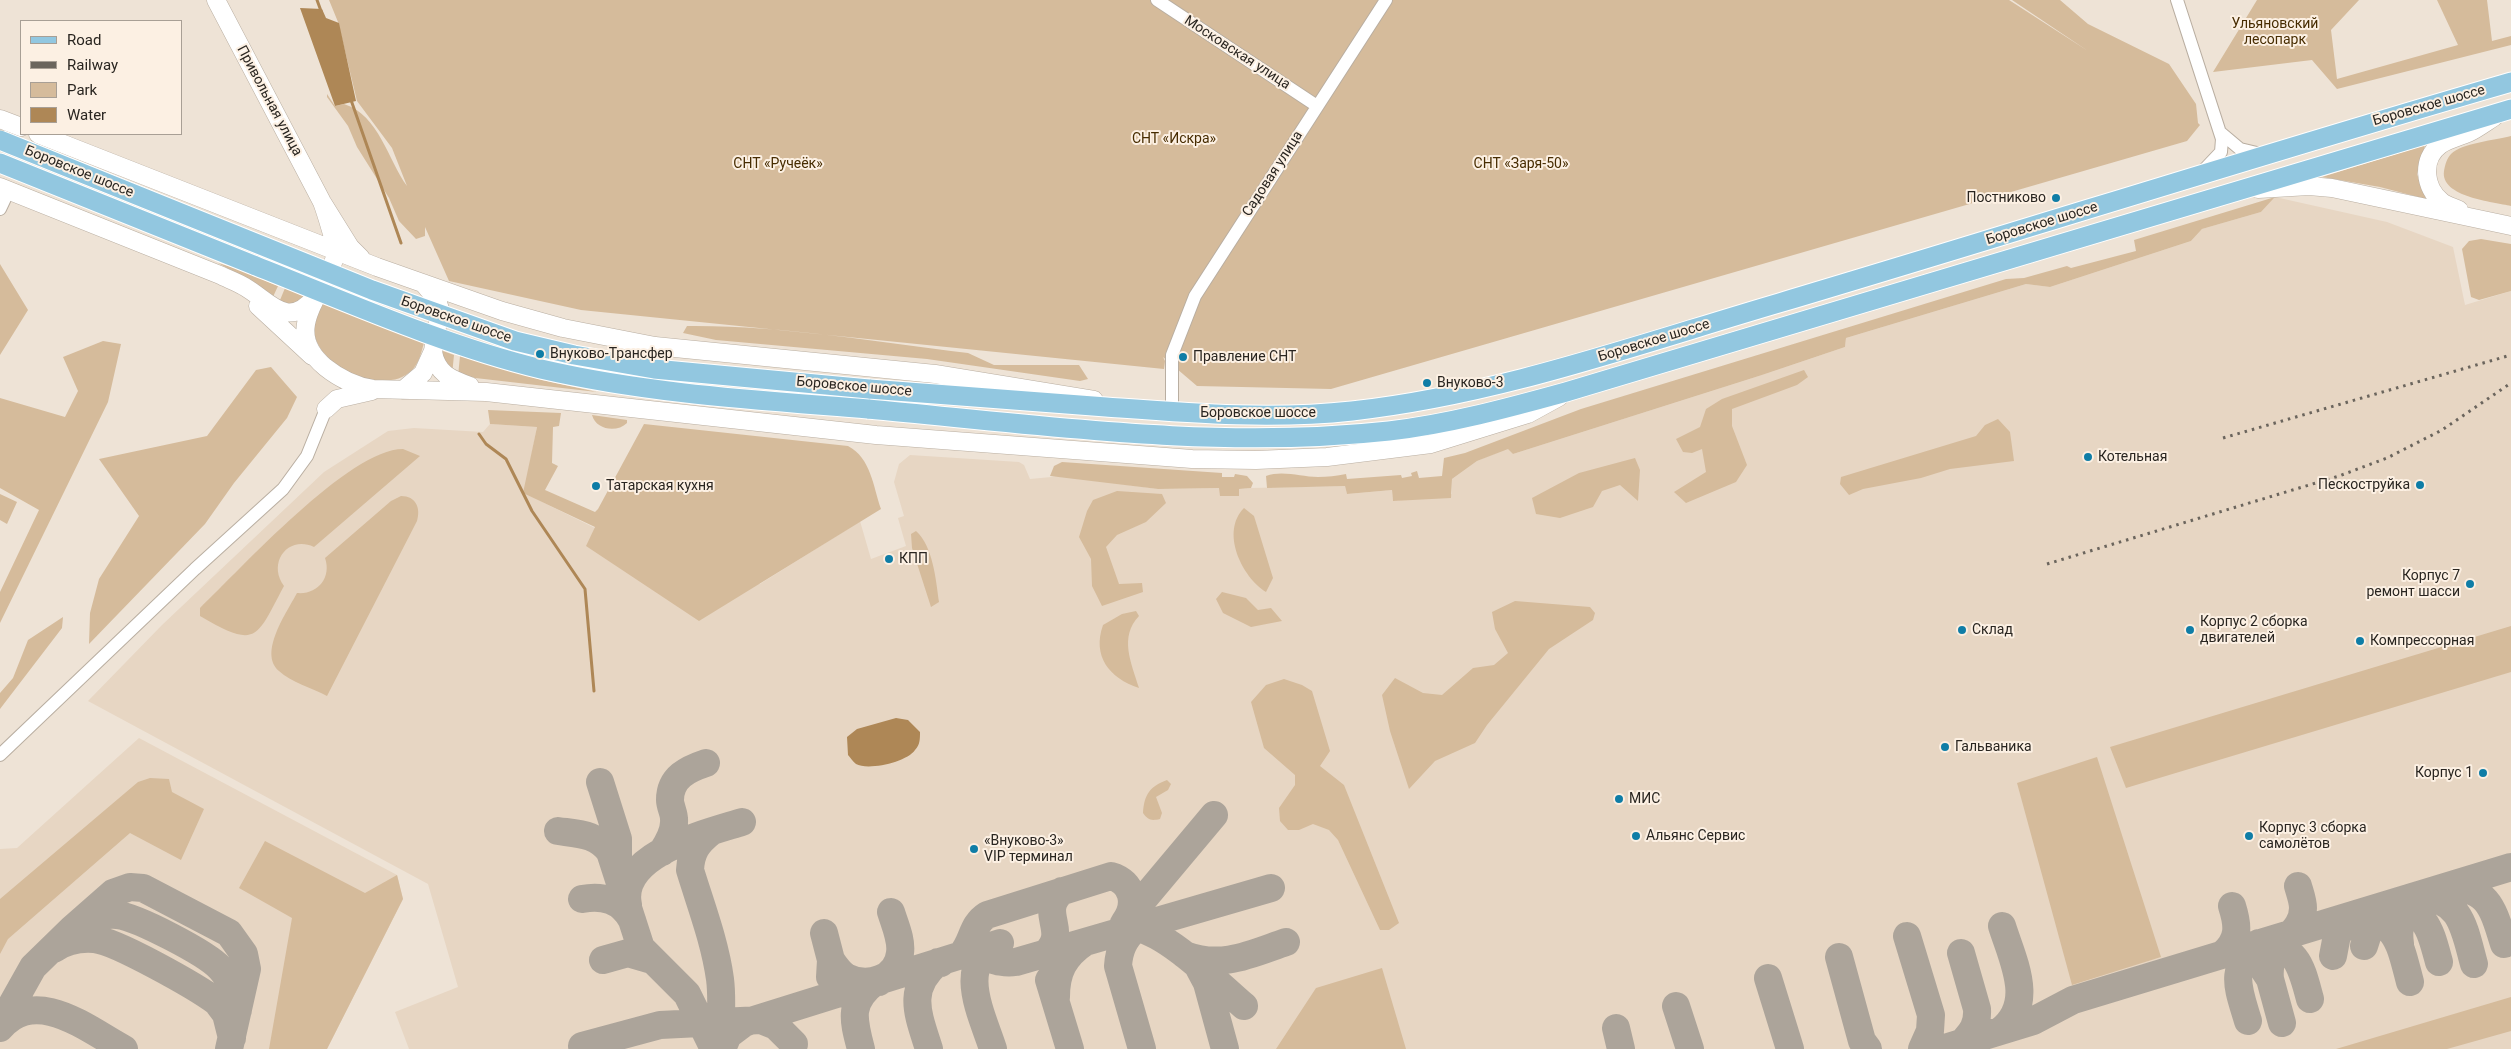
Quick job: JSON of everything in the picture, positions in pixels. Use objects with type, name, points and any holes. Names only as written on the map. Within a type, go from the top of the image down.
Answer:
[{"type":"main road","name":"Привольная улица","points":[[216,0],[322,202]]},
{"type":"main road","name":"Боровское шоссе","points":[[0,140],[372,290],[515,341],[580,356],[654,369],[869,389],[1172,413],[1240,416],[1340,412],[1413,403],[1488,387],[1630,348],[2199,174],[2511,82]]},
{"type":"main road","points":[[2493,222],[2443,203],[2430,187],[2427,169],[2431,156],[2441,144],[2469,133],[2507,110]]},
{"type":"main road","name":"Боровское шоссе","points":[[0,163],[358,306],[522,364],[592,380],[666,392],[1188,436],[1290,438],[1404,429],[1472,416],[1566,392],[2231,191],[2507,110]]},
{"type":"main road","points":[[0,119],[20,127]]},
{"type":"main road","points":[[41,135],[344,254],[502,311],[563,328],[628,342],[746,356],[944,375],[1072,395],[1123,408]]},
{"type":"main road","points":[[2231,191],[2302,186],[2332,188],[2511,226]]},
{"type":"main road","points":[[4,188],[245,287],[274,308],[288,312],[301,309],[317,293]]},
{"type":"main road","points":[[302,238],[309,236],[322,226],[324,220],[322,202]]},
{"type":"main road","points":[[322,202],[344,254],[342,260],[326,275],[317,293],[309,313],[306,333],[310,350],[321,363],[329,383],[326,409]]},
{"type":"main road","points":[[322,202],[350,247],[358,256],[377,266]]},
{"type":"main road","points":[[230,281],[321,363],[346,382],[359,387],[376,390],[484,392],[876,435],[1192,459],[1256,460],[1327,457],[1431,444],[1528,414],[1566,392]]},
{"type":"main road","points":[[403,390],[423,373],[433,352],[440,309],[437,300],[423,282]]},
{"type":"main road","points":[[433,352],[437,366],[446,377],[484,392]]},
{"type":"main road","points":[[326,409],[337,399],[357,396],[376,390]]},
{"type":"street","name":"Московская улица","points":[[1157,0],[1317,106]]},
{"type":"street","name":"Садовая улица","points":[[1172,413],[1172,355],[1195,296],[1386,0]]},
{"type":"street","points":[[2178,0],[2221,133],[2221,152],[2199,174]]},
{"type":"street","points":[[2221,133],[2240,150],[2266,154]]},
{"type":"street","points":[[0,209],[4,188]]},
{"type":"street","points":[[0,755],[188,576],[283,489],[307,456],[326,409]]},
{"type":"shaded area","points":[[2275,197],[2387,222],[2453,247],[2465,305],[2511,291],[2511,1049],[409,1049],[395,1012],[458,987],[428,884],[88,701],[162,625],[324,472],[388,431],[414,428],[483,432],[490,424],[537,427],[524,493],[595,528],[587,546],[760,584],[860,521],[871,559],[906,546],[898,518],[904,516],[894,482],[899,464],[910,455],[1019,462],[1024,465],[1030,479],[1062,476],[1158,489],[1220,488],[1220,496],[1239,496],[1239,489],[1251,488],[1345,486],[1347,494],[1392,490],[1393,501],[1452,494],[1452,479],[1477,461],[1508,448],[1513,454],[1762,375],[1845,347],[1846,338],[2026,284],[2050,287],[2191,241],[2202,229],[2261,212]]},
{"type":"shaded area","points":[[139,738],[397,875],[403,899],[327,1049],[0,1049],[0,849],[17,848]]},
{"type":"green space","points":[[329,0],[2009,0],[2088,51],[2012,0],[2060,0],[2088,24],[2169,64],[2196,104],[2198,123],[2200,125],[2187,141],[1331,389],[1197,386],[1163,357],[1165,361],[1164,369],[581,310],[449,281],[425,227],[425,236],[416,239],[399,221],[389,198],[357,147],[348,126],[327,97],[327,94],[335,106],[344,104],[366,118],[382,139],[407,186],[392,148],[357,101],[338,22]]},
{"type":"green space","name":"Ульяновский лесопарк","points":[[2257,0],[2359,0],[2331,30],[2337,79],[2458,45],[2437,0],[2487,0],[2492,41],[2511,36],[2511,45],[2337,89],[2312,60],[2213,72]]},
{"type":"green space","points":[[2511,136],[2511,206],[2470,197],[2450,187],[2445,180],[2444,171],[2446,162],[2456,150]]},
{"type":"green space","points":[[2425,145],[2417,174],[2426,199],[2380,187],[2322,177]]},
{"type":"green space","points":[[2275,197],[2261,212],[2202,229],[2191,241],[2050,287],[2026,284],[1846,338],[1845,347],[1762,375],[1513,454],[1508,449],[1477,461],[1452,479],[1451,498],[1393,501],[1392,490],[1347,494],[1345,486],[1267,488],[1266,476],[1272,474],[1318,477],[1346,474],[1347,479],[1401,475],[1402,478],[1412,476],[1411,473],[1417,471],[1419,478],[1442,476],[1444,458],[1465,453],[1581,409],[2006,279],[2024,278],[2067,266],[2071,268],[2136,251],[2134,240]]},
{"type":"green space","points":[[2481,239],[2511,244],[2511,291],[2479,300],[2471,297],[2462,249],[2469,241]]},
{"type":"green space","points":[[218,263],[238,269],[278,286],[272,299],[236,273]]},
{"type":"green space","points":[[0,264],[28,310],[0,355]]},
{"type":"green space","points":[[285,288],[306,297],[300,304],[278,305]]},
{"type":"green space","points":[[323,303],[424,343],[416,365],[411,371],[399,378],[383,381],[367,379],[350,373],[336,364],[324,352],[316,339],[314,325],[316,316]]},
{"type":"green space","points":[[687,326],[757,328],[863,339],[968,353],[994,365],[1079,365],[1088,379],[1080,381],[927,359],[716,340],[683,333]]},
{"type":"green space","points":[[103,341],[121,344],[108,402],[0,623],[0,592],[39,510],[0,488],[0,398],[65,417],[78,391],[63,357]]},
{"type":"green space","points":[[443,351],[454,355],[452,375],[442,355]]},
{"type":"green space","points":[[460,356],[542,380],[597,392],[458,376]]},
{"type":"green space","points":[[271,367],[297,397],[287,418],[234,483],[205,524],[89,644],[90,613],[99,579],[139,516],[99,459],[207,436],[256,370]]},
{"type":"green space","points":[[1804,370],[1808,377],[1797,385],[1732,409],[1732,426],[1747,465],[1736,482],[1686,503],[1674,492],[1706,472],[1702,449],[1692,453],[1683,452],[1676,439],[1700,427],[1706,409],[1722,399]]},
{"type":"green space","points":[[488,410],[561,413],[559,426],[553,427],[552,463],[558,466],[545,490],[595,512],[644,424],[848,446],[856,451],[866,465],[881,509],[699,621],[586,546],[595,527],[523,493],[537,427],[490,424]]},
{"type":"green space","points":[[592,415],[627,420],[627,423],[613,429],[602,427],[594,420]]},
{"type":"green space","points":[[1998,419],[2010,432],[2014,461],[1950,469],[1921,478],[1863,489],[1849,495],[1840,484],[1841,477],[1976,436],[1985,425]]},
{"type":"green space","points":[[403,449],[420,456],[314,547],[305,544],[296,545],[283,553],[279,560],[278,569],[279,577],[284,586],[267,617],[253,633],[245,635],[234,633],[200,616],[200,608],[268,541],[326,489],[354,468],[380,454]]},
{"type":"green space","points":[[1635,458],[1640,470],[1638,501],[1620,485],[1602,491],[1593,507],[1560,518],[1536,514],[1532,498],[1579,473]]},
{"type":"green space","points":[[1062,462],[1222,473],[1222,477],[1234,477],[1235,474],[1247,476],[1253,483],[1251,488],[1239,489],[1239,496],[1220,496],[1219,488],[1158,489],[1050,476],[1054,466]]},
{"type":"green space","points":[[1117,491],[1162,494],[1166,503],[1146,522],[1117,535],[1106,547],[1119,584],[1142,583],[1143,592],[1102,606],[1092,586],[1091,559],[1079,537],[1087,511],[1093,500]]},
{"type":"green space","points":[[0,494],[17,502],[7,524],[0,520]]},
{"type":"green space","points":[[401,496],[414,500],[418,507],[417,521],[327,696],[284,675],[273,663],[273,643],[281,621],[297,593],[311,591],[321,584],[326,572],[325,558],[391,501]]},
{"type":"green space","points":[[1244,508],[1254,516],[1273,578],[1266,592],[1249,576],[1237,553],[1234,529],[1237,518]]},
{"type":"green space","points":[[916,531],[922,537],[930,554],[935,574],[939,602],[931,607],[912,548],[911,534]]},
{"type":"green space","points":[[1222,592],[1246,598],[1258,610],[1271,608],[1282,621],[1251,627],[1223,613],[1216,599]]},
{"type":"green space","points":[[1515,601],[1590,607],[1595,613],[1593,620],[1549,649],[1487,725],[1475,743],[1435,761],[1409,789],[1390,731],[1382,695],[1395,678],[1423,693],[1442,695],[1473,668],[1494,665],[1508,653],[1495,629],[1492,612]]},
{"type":"green space","points":[[1136,611],[1139,616],[1129,632],[1128,650],[1139,688],[1128,684],[1112,672],[1102,656],[1100,647],[1103,625],[1122,614]]},
{"type":"green space","points":[[63,617],[62,628],[0,709],[0,693],[13,678],[28,640]]},
{"type":"green space","points":[[2511,626],[2511,672],[2126,788],[2110,747]]},
{"type":"green space","points":[[1284,679],[1302,685],[1312,691],[1330,751],[1320,766],[1344,785],[1399,923],[1389,930],[1380,930],[1338,840],[1329,830],[1313,824],[1299,830],[1288,830],[1280,821],[1279,808],[1295,785],[1295,775],[1264,748],[1251,702],[1266,685]]},
{"type":"green space","points":[[2097,757],[2161,957],[2072,985],[2017,783]]},
{"type":"green space","points":[[150,778],[169,779],[172,792],[204,809],[181,860],[130,833],[8,939],[0,954],[0,899],[138,782]]},
{"type":"green space","points":[[1167,780],[1171,784],[1168,790],[1156,797],[1162,813],[1160,819],[1154,820],[1146,817],[1143,813],[1149,792],[1156,785]]},
{"type":"green space","points":[[265,841],[365,893],[397,875],[403,899],[327,1049],[269,1049],[292,918],[239,888]]},
{"type":"green space","points":[[1382,968],[1406,1049],[1276,1049],[1316,988]]},
{"type":"green space","points":[[2511,997],[2511,1031],[2447,1049],[2336,1049]]},
{"type":"water","points":[[300,8],[322,9],[326,18],[339,23],[356,101],[335,106]]},
{"type":"water","points":[[896,718],[908,720],[920,732],[917,748],[911,754],[896,762],[878,766],[856,764],[848,755],[847,737],[857,729]]},
{"type":"waterway","points":[[317,0],[321,11]]},
{"type":"waterway","points":[[351,100],[401,243]]},
{"type":"waterway","points":[[479,434],[486,444],[506,459],[532,511],[585,589],[594,691]]},
{"type":"taxiway","points":[[662,852],[669,841],[674,823],[670,800],[673,785],[681,775],[706,763]]},
{"type":"taxiway","points":[[600,782],[618,839],[618,864]]},
{"type":"taxiway","points":[[1126,920],[1214,815]]},
{"type":"taxiway","points":[[628,905],[628,887],[636,872],[650,859],[688,840],[742,822]]},
{"type":"taxiway","points":[[558,831],[593,838],[610,852],[641,948],[687,994],[714,1049]]},
{"type":"taxiway","points":[[711,832],[696,848],[690,870],[718,965],[721,996],[720,1049]]},
{"type":"taxiway","points":[[1942,1049],[2033,1021],[2073,1000],[2511,867]]},
{"type":"taxiway","points":[[961,955],[978,924],[987,915],[1111,876],[1124,883],[1131,895],[1131,909],[1124,923]]},
{"type":"taxiway","points":[[2270,979],[2270,966],[2273,956],[2297,926],[2301,918],[2303,905],[2298,886]]},
{"type":"taxiway","points":[[0,1026],[33,967],[72,929],[113,893],[130,887],[143,888],[229,933],[244,954],[247,969],[229,1049]]},
{"type":"taxiway","points":[[2447,887],[2461,888],[2481,896],[2492,911],[2504,944]]},
{"type":"taxiway","points":[[965,955],[1002,962],[1016,962],[1271,888]]},
{"type":"taxiway","points":[[1046,953],[1053,945],[1055,937],[1052,907],[1055,899],[1062,891]]},
{"type":"taxiway","points":[[2400,944],[2399,929],[2402,916],[2409,905],[2420,895],[2434,898],[2445,903],[2459,918],[2464,928],[2474,964]]},
{"type":"taxiway","points":[[582,899],[597,898],[611,900],[628,913],[632,920]]},
{"type":"taxiway","points":[[2364,946],[2373,918],[2387,905],[2400,907],[2410,911],[2424,922],[2433,940],[2439,962]]},
{"type":"taxiway","points":[[2223,954],[2232,943],[2236,932],[2236,919],[2232,906]]},
{"type":"taxiway","points":[[831,960],[846,977],[855,980],[863,982],[872,981],[887,975],[898,962],[900,953],[898,932],[891,912]]},
{"type":"taxiway","points":[[80,924],[98,917],[117,915],[140,922],[187,945],[212,961],[224,973],[232,988],[238,1010]]},
{"type":"taxiway","points":[[2333,956],[2337,935],[2354,915],[2369,918],[2380,922],[2395,936],[2410,982]]},
{"type":"taxiway","points":[[2000,1031],[2011,1020],[2017,1008],[2019,995],[2016,967],[2002,926]]},
{"type":"taxiway","points":[[1142,1049],[1118,966],[1123,945],[1136,928],[1163,939],[1177,949],[1244,1006]]},
{"type":"taxiway","points":[[824,933],[831,960],[830,977]]},
{"type":"taxiway","points":[[1907,936],[1931,1015],[1930,1031],[1922,1049]]},
{"type":"taxiway","points":[[54,949],[73,941],[94,939],[137,956],[175,976],[217,1002],[226,1014],[232,1038]]},
{"type":"taxiway","points":[[1056,997],[1056,988],[1063,965],[1072,953],[1085,942]]},
{"type":"taxiway","points":[[1185,955],[1211,961],[1224,960],[1248,955],[1286,942]]},
{"type":"taxiway","points":[[722,1049],[728,1035],[744,1023],[1000,943],[986,952],[978,963],[975,976],[978,1005],[993,1049]]},
{"type":"taxiway","points":[[2248,1021],[2239,988],[2239,970],[2249,952],[2259,943],[2282,948],[2290,953],[2296,960],[2304,977],[2310,999]]},
{"type":"taxiway","points":[[603,960],[628,953],[652,960]]},
{"type":"taxiway","points":[[1961,953],[1977,1009],[1974,1028],[1962,1043]]},
{"type":"taxiway","points":[[1839,957],[1862,1041],[1868,1049]]},
{"type":"taxiway","points":[[929,1049],[921,1024],[917,1003],[918,992],[928,972],[938,962],[941,963]]},
{"type":"taxiway","points":[[2260,964],[2270,979],[2282,1023]]},
{"type":"taxiway","points":[[1199,968],[1207,983],[1225,1049]]},
{"type":"taxiway","points":[[1768,978],[1790,1049]]},
{"type":"taxiway","points":[[1049,980],[1070,1049]]},
{"type":"taxiway","points":[[861,1049],[855,1020],[857,1004],[867,989],[876,981],[879,982]]},
{"type":"taxiway","points":[[1676,1006],[1690,1049]]},
{"type":"taxiway","points":[[0,1028],[14,1016],[29,1011],[45,1011],[62,1015],[78,1022],[124,1049]]},
{"type":"taxiway","points":[[582,1046],[660,1025],[761,1020],[776,1026],[794,1044]]},
{"type":"taxiway","points":[[1616,1028],[1621,1049]]},
{"type":"railway","points":[[2223,438],[2511,355]]},
{"type":"railway","points":[[2047,564],[2339,476],[2387,458],[2442,430],[2511,383]]},
{"type":"place","name":"Постниково","points":[[2056,198]]},
{"type":"place","name":"Внуково-Трансфер","points":[[540,354]]},
{"type":"place","name":"Правление СНТ","points":[[1183,357]]},
{"type":"place","name":"Внуково-3","points":[[1427,383]]},
{"type":"place","name":"Котельная","points":[[2088,457]]},
{"type":"place","name":"Пескоструйка","points":[[2420,485]]},
{"type":"place","name":"Татарская кухня","points":[[596,486]]},
{"type":"place","name":"КПП","points":[[889,559]]},
{"type":"place","name":"Корпус 7 ремонт шасси","points":[[2470,584]]},
{"type":"place","name":"Склад","points":[[1962,630]]},
{"type":"place","name":"Корпус 2 сборка двигателей","points":[[2190,630]]},
{"type":"place","name":"Компрессорная","points":[[2360,641]]},
{"type":"place","name":"Гальваника","points":[[1945,747]]},
{"type":"place","name":"Корпус 1","points":[[2483,773]]},
{"type":"place","name":"МИС","points":[[1619,799]]},
{"type":"place","name":"Альянс Сервис","points":[[1636,836]]},
{"type":"place","name":"Корпус 3 сборка самолётов","points":[[2249,836]]},
{"type":"place","name":"«Внуково-3» VIP терминал","points":[[974,849]]},
{"type":"park label","name":"СНТ «Искра»","points":[[1174,139]]},
{"type":"park label","name":"СНТ «Ручеёк»","points":[[778,164]]},
{"type":"park label","name":"СНТ «Заря-50»","points":[[1521,164]]}]
